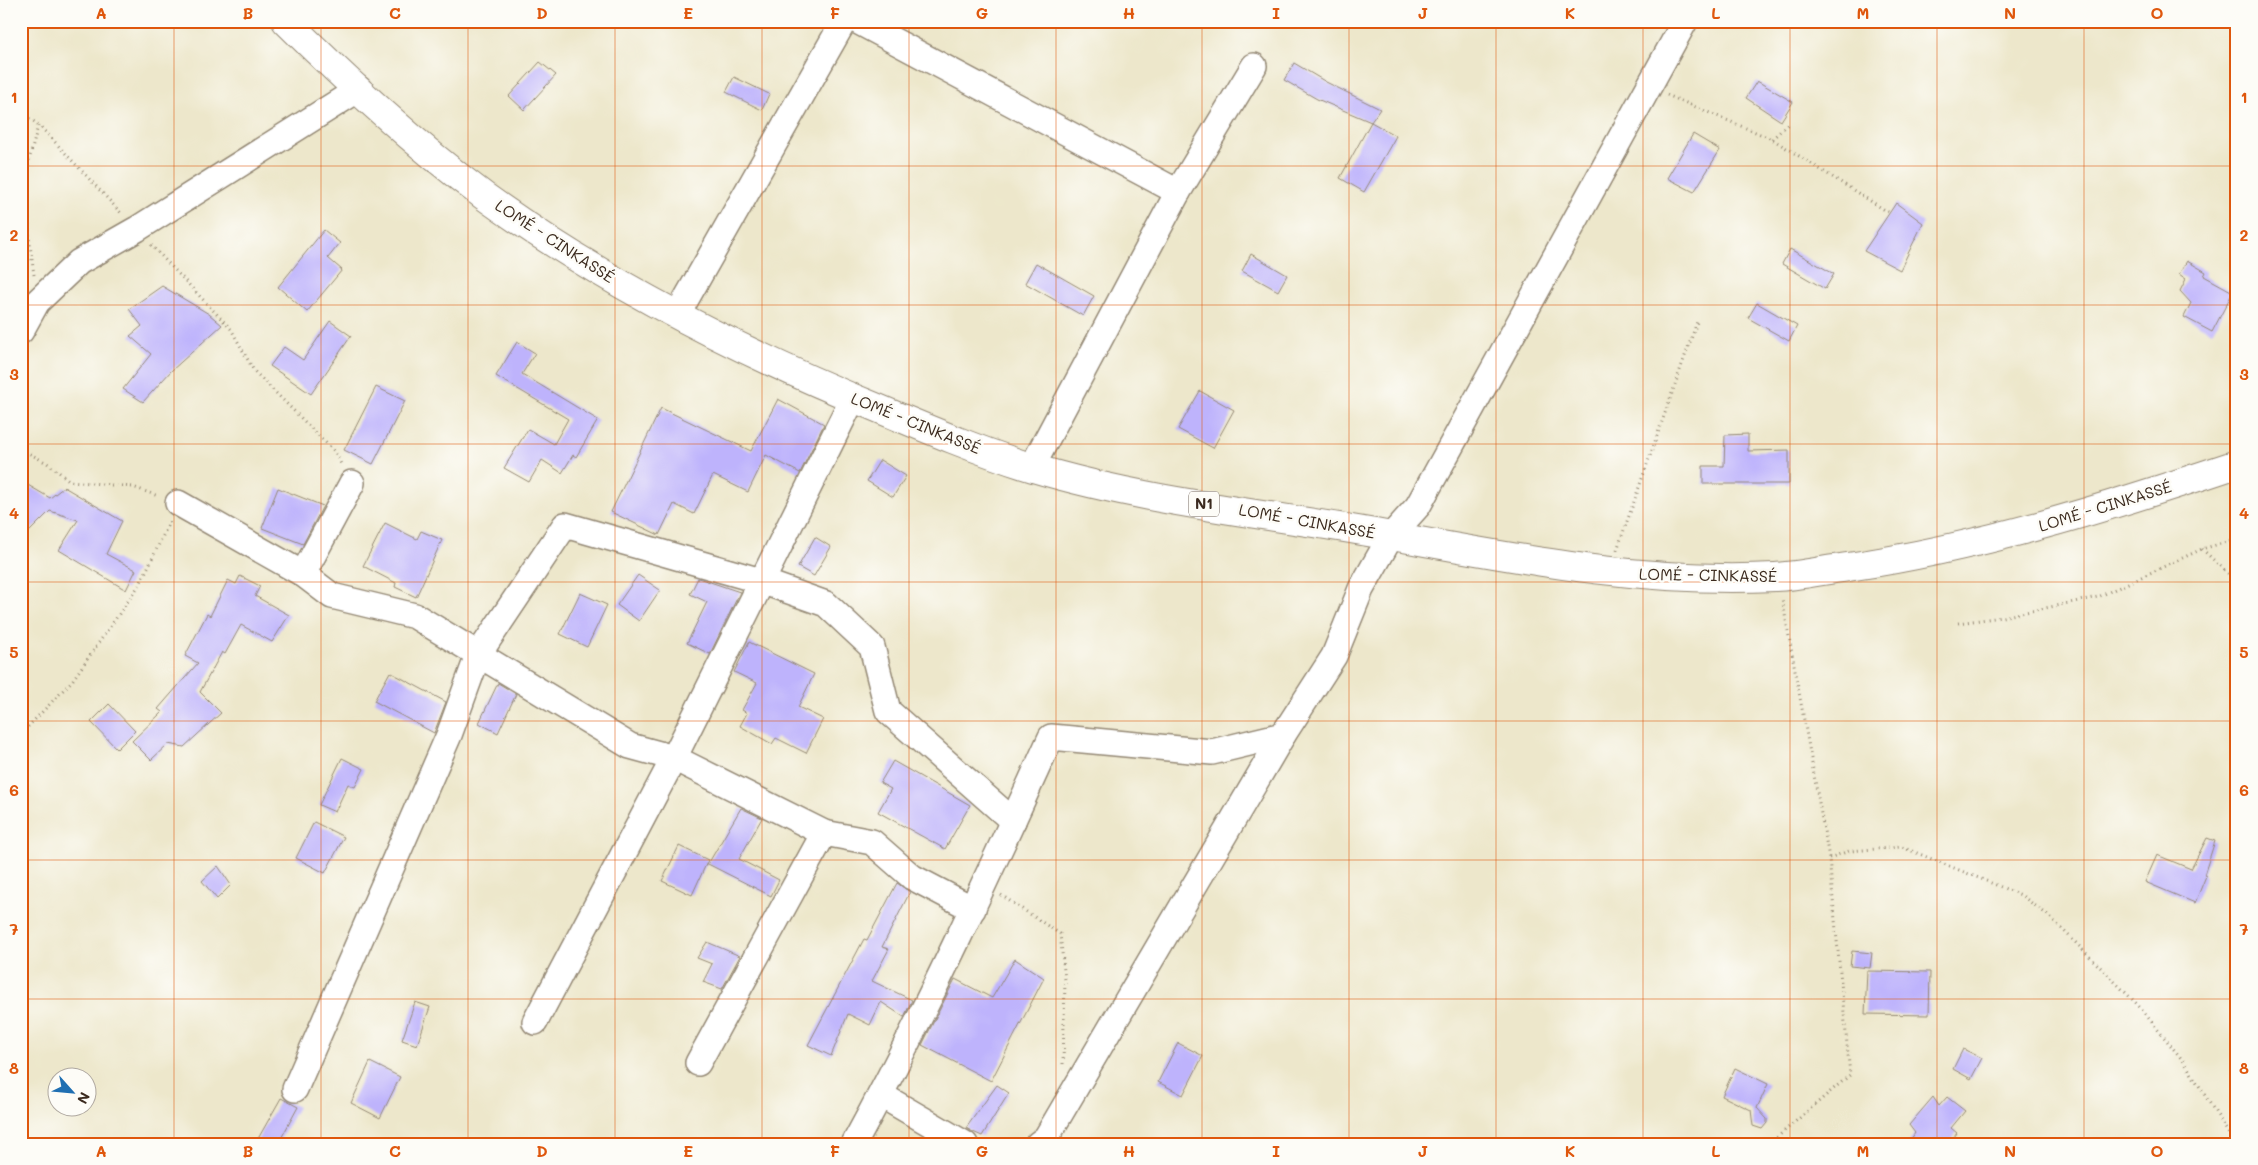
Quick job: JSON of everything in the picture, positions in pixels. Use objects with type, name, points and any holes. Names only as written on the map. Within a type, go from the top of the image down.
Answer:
[{"type":"highway","name":"LOMÉ - CINKASSÉ","points":[[286,21],[423,147],[482,194],[604,274],[677,315],[760,357],[956,441],[1032,467],[1141,494],[1481,553],[1609,572],[1689,577],[1778,577],[1882,562],[1956,548],[2124,502],[2237,464]]},
{"type":"street","points":[[677,315],[844,21]]},
{"type":"street","points":[[857,21],[1178,192]]},
{"type":"street","points":[[1044,1142],[1283,735],[1334,656],[1361,589],[1391,536],[1418,506],[1685,21]]},
{"type":"street","points":[[1032,467],[1178,192],[1254,66]]},
{"type":"street","points":[[21,332],[37,302],[80,262],[137,230],[359,90]]},
{"type":"street","points":[[535,1022],[674,758],[853,398]]},
{"type":"street","points":[[303,574],[352,483]]},
{"type":"street","points":[[178,503],[303,574],[332,596],[415,616],[630,746],[674,758],[824,833],[872,842],[912,877],[973,909]]},
{"type":"street","points":[[295,1089],[449,734],[478,655],[565,525],[761,581],[826,604],[872,646],[888,711],[1013,821]]},
{"type":"street","points":[[854,1144],[881,1095],[973,909],[1051,737],[1212,752],[1283,735]]},
{"type":"street","points":[[698,1063],[824,833]]},
{"type":"street","points":[[881,1095],[965,1144]]},
{"type":"path","points":[[1648,87],[1772,139],[1888,212]]},
{"type":"path","points":[[21,113],[38,125],[232,329],[254,371],[335,452],[352,483]]},
{"type":"path","points":[[1772,139],[1788,124]]},
{"type":"path","points":[[37,302],[29,237],[27,168],[38,125]]},
{"type":"path","points":[[1609,572],[1697,322]]},
{"type":"path","points":[[21,449],[47,463],[70,481],[133,487],[178,503],[140,584],[72,681],[21,734]]},
{"type":"path","points":[[1958,623],[2002,617],[2098,597],[2202,549],[2237,539]]},
{"type":"path","points":[[2202,549],[2237,582]]},
{"type":"path","points":[[1769,1144],[1850,1075],[1829,858],[1778,577]]},
{"type":"path","points":[[1829,858],[1849,851],[1902,848],[2021,896],[2049,916],[2137,1004],[2185,1063],[2235,1144]]},
{"type":"path","points":[[984,884],[1060,934],[1065,980],[1062,1074]]},
{"type":"building","points":[[540,62],[556,75],[524,110],[509,96]]},
{"type":"building","points":[[1294,63],[1326,82],[1380,109],[1371,122],[1317,99],[1284,80]]},
{"type":"building","points":[[734,77],[769,94],[762,110],[726,92]]},
{"type":"building","points":[[1757,81],[1793,102],[1781,121],[1746,98]]},
{"type":"building","points":[[1371,122],[1396,136],[1364,192],[1340,178]]},
{"type":"building","points":[[1693,134],[1720,150],[1694,192],[1667,178]]},
{"type":"building","points":[[1896,203],[1923,223],[1900,270],[1864,251]]},
{"type":"building","points":[[324,230],[340,243],[328,258],[342,270],[307,312],[278,287]]},
{"type":"building","points":[[1790,249],[1834,274],[1825,289],[1782,264]]},
{"type":"building","points":[[1251,254],[1287,275],[1278,291],[1242,271]]},
{"type":"building","points":[[2187,261],[2206,272],[2204,276],[2233,292],[2212,332],[2184,317],[2191,303],[2180,291],[2186,279],[2179,274]]},
{"type":"building","points":[[1036,263],[1094,296],[1083,316],[1025,283]]},
{"type":"building","points":[[162,286],[209,314],[222,325],[171,371],[143,402],[123,389],[151,354],[130,336],[142,326],[129,309]]},
{"type":"building","points":[[1757,303],[1797,326],[1789,341],[1748,318]]},
{"type":"building","points":[[330,321],[351,336],[311,394],[270,366],[284,347],[303,360]]},
{"type":"building","points":[[517,342],[535,353],[522,374],[598,420],[576,457],[573,455],[562,473],[542,460],[529,482],[504,468],[528,429],[554,444],[568,419],[496,376]]},
{"type":"building","points":[[376,387],[405,401],[373,464],[344,450]]},
{"type":"building","points":[[1200,391],[1234,410],[1213,448],[1178,429]]},
{"type":"building","points":[[778,399],[824,424],[800,473],[766,455],[748,492],[713,475],[694,514],[674,504],[659,535],[611,512],[661,408],[751,451]]},
{"type":"building","points":[[1748,434],[1748,451],[1789,450],[1789,484],[1703,484],[1703,466],[1724,466],[1725,435]]},
{"type":"building","points":[[880,460],[906,476],[893,497],[867,481]]},
{"type":"building","points":[[21,481],[50,498],[64,487],[122,521],[106,554],[136,570],[126,590],[59,550],[78,520],[50,511],[21,540]]},
{"type":"building","points":[[278,488],[323,506],[303,544],[262,528]]},
{"type":"building","points":[[385,523],[417,539],[421,531],[442,540],[416,597],[395,587],[396,583],[363,566]]},
{"type":"building","points":[[815,537],[831,547],[814,576],[798,567]]},
{"type":"building","points":[[638,575],[660,590],[639,621],[617,605]]},
{"type":"building","points":[[240,576],[260,586],[255,596],[289,615],[272,642],[241,625],[225,654],[222,652],[200,692],[221,713],[184,747],[168,744],[151,760],[132,741],[162,712],[158,709],[198,663],[185,656],[207,614],[210,616],[228,580],[236,584]]},
{"type":"building","points":[[698,578],[740,592],[710,654],[687,643],[707,602],[690,594]]},
{"type":"building","points":[[580,593],[607,605],[587,647],[560,634]]},
{"type":"building","points":[[749,642],[814,674],[798,707],[823,719],[806,753],[776,738],[772,744],[740,726],[747,713],[742,710],[757,683],[734,672]]},
{"type":"building","points":[[390,672],[446,702],[434,733],[374,701]]},
{"type":"building","points":[[498,683],[516,694],[498,733],[479,723]]},
{"type":"building","points":[[109,704],[135,731],[117,749],[91,722]]},
{"type":"building","points":[[342,758],[364,769],[355,787],[348,784],[335,812],[319,805]]},
{"type":"building","points":[[893,761],[970,805],[945,849],[878,812],[891,789],[880,783]]},
{"type":"building","points":[[741,808],[762,818],[739,859],[779,880],[771,896],[708,864]]},
{"type":"building","points":[[314,822],[344,837],[325,873],[296,858]]},
{"type":"building","points":[[2207,838],[2215,841],[2204,875],[2206,876],[2195,903],[2145,882],[2157,855],[2191,869]]},
{"type":"building","points":[[679,846],[708,860],[692,895],[662,881]]},
{"type":"building","points":[[218,866],[231,885],[217,899],[202,881]]},
{"type":"building","points":[[897,883],[910,892],[882,947],[889,949],[872,981],[912,1000],[904,1017],[881,1002],[870,1025],[848,1014],[831,1056],[808,1045],[864,939],[867,940]]},
{"type":"building","points":[[707,942],[740,956],[722,989],[703,982],[712,964],[697,958]]},
{"type":"building","points":[[1852,951],[1872,953],[1870,968],[1850,966]]},
{"type":"building","points":[[1015,959],[1044,978],[991,1081],[922,1045],[955,979],[992,998]]},
{"type":"building","points":[[1867,971],[1930,972],[1929,1015],[1865,1014]]},
{"type":"building","points":[[415,1002],[430,1007],[417,1045],[402,1040]]},
{"type":"building","points":[[1178,1043],[1203,1056],[1183,1095],[1158,1082]]},
{"type":"building","points":[[1963,1049],[1982,1058],[1971,1079],[1953,1069]]},
{"type":"building","points":[[370,1062],[400,1077],[380,1118],[351,1103]]},
{"type":"building","points":[[1735,1068],[1768,1084],[1757,1108],[1767,1119],[1767,1123],[1762,1129],[1753,1126],[1751,1110],[1722,1096]]},
{"type":"building","points":[[997,1085],[1009,1093],[982,1136],[966,1128]]},
{"type":"building","points":[[1933,1097],[1939,1106],[1947,1097],[1965,1111],[1951,1128],[1957,1133],[1949,1144],[1908,1144],[1915,1133],[1909,1125]]},
{"type":"building","points":[[281,1098],[298,1107],[278,1144],[255,1144]]}]
